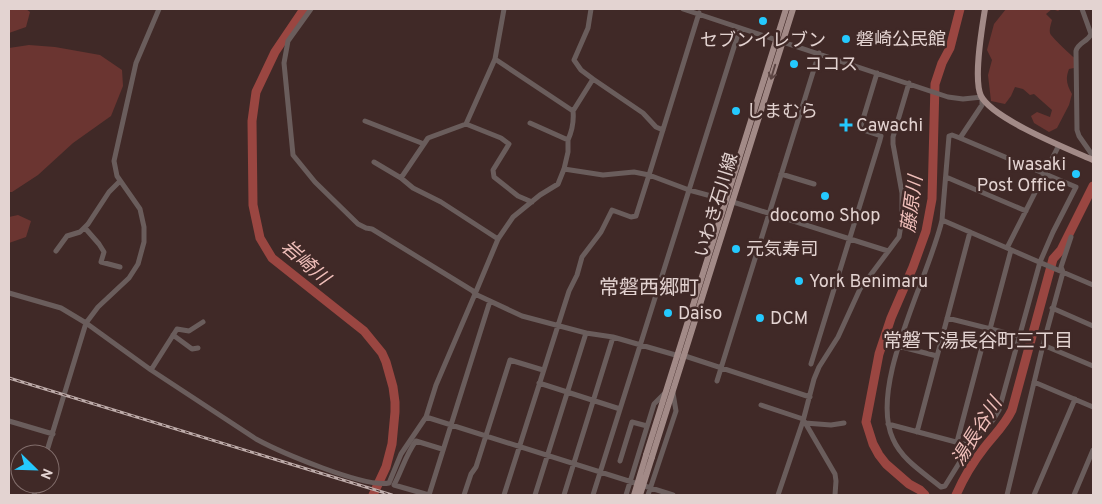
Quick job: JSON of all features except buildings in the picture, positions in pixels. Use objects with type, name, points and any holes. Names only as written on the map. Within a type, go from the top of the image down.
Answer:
[{"type":"main road","name":"いわき石川線","points":[[730,201],[786,9]]},
{"type":"main road","name":"いわき石川線","points":[[634,495],[682,356],[730,201],[793,9]]},
{"type":"main road","points":[[985,9],[978,76],[982,97],[991,108],[1032,133],[1093,160]]},
{"type":"main road","name":"いわき石川線","points":[[640,495],[649,456]]},
{"type":"street","points":[[50,444],[86,323],[94,311],[128,278],[138,264],[144,242],[144,227],[140,209],[117,176],[114,161],[136,63],[159,9]]},
{"type":"street","points":[[311,9],[288,41],[284,63],[293,156],[315,182],[358,224],[372,229],[475,294],[522,316],[586,333],[641,344],[810,397]]},
{"type":"street","points":[[466,124],[495,60],[504,9]]},
{"type":"street","points":[[590,9],[588,28],[574,60],[581,70],[643,112],[656,127],[663,130]]},
{"type":"street","points":[[683,9],[948,97],[962,99],[982,97],[982,105],[960,138]]},
{"type":"street","points":[[1082,9],[1091,34],[1089,38],[1077,47],[1078,130],[1079,136],[1093,156]]},
{"type":"street","points":[[504,495],[543,370],[582,257],[601,232],[612,210],[633,216],[663,130],[699,14]]},
{"type":"street","points":[[593,495],[740,28]]},
{"type":"street","points":[[717,381],[819,53]]},
{"type":"street","points":[[495,60],[573,111]]},
{"type":"street","points":[[811,364],[881,136],[860,129],[877,73]]},
{"type":"street","points":[[9,292],[61,308],[86,323],[151,370],[272,448],[361,480],[389,483],[401,454],[426,417],[436,385],[498,239],[514,217],[558,184],[564,169],[568,152],[568,140],[573,128],[571,121],[574,116],[573,111],[593,79]]},
{"type":"street","points":[[778,495],[804,421],[814,379],[838,337],[860,289],[899,237],[902,193],[893,137],[909,83]]},
{"type":"street","points":[[364,121],[424,144]]},
{"type":"street","points":[[530,123],[568,140]]},
{"type":"street","points":[[401,178],[428,138],[466,124],[501,138],[509,144],[493,170],[494,177],[518,196],[532,202]]},
{"type":"street","points":[[952,135],[960,138],[1076,187],[1053,232],[1019,336],[999,410],[971,446],[945,486],[941,487],[906,458],[893,440],[888,424],[887,400],[898,346],[937,240],[942,220],[949,136],[952,135]]},
{"type":"street","points":[[957,442],[1009,249],[1059,145]]},
{"type":"street","points":[[374,162],[401,178],[413,188],[441,202],[498,239]]},
{"type":"street","points":[[564,169],[603,175],[634,172],[647,175],[689,190],[888,251]]},
{"type":"street","points":[[781,174],[814,184]]},
{"type":"street","points":[[946,178],[1026,211]]},
{"type":"street","points":[[56,251],[67,236],[80,232],[85,228],[109,192],[120,181]]},
{"type":"street","points":[[942,220],[1093,285]]},
{"type":"street","points":[[85,228],[104,252],[101,262],[120,268]]},
{"type":"street","points":[[917,432],[970,232]]},
{"type":"street","points":[[1007,495],[1060,271],[1070,237]]},
{"type":"street","points":[[442,449],[416,441],[409,450],[403,469],[394,485],[429,495],[490,301]]},
{"type":"street","points":[[1052,308],[1093,326]]},
{"type":"street","points":[[947,318],[1019,336]]},
{"type":"street","points":[[151,370],[177,329],[189,331],[203,322]]},
{"type":"street","points":[[535,495],[586,333]]},
{"type":"street","points":[[173,335],[192,349],[198,348]]},
{"type":"street","points":[[564,495],[613,337]]},
{"type":"street","points":[[1043,345],[1093,366]]},
{"type":"street","points":[[898,346],[937,356]]},
{"type":"street","points":[[464,495],[471,474],[476,468],[510,360],[543,370]]},
{"type":"street","points":[[1034,382],[1093,407]]},
{"type":"street","points":[[539,383],[620,409]]},
{"type":"street","points":[[626,495],[654,404],[670,392],[676,411],[648,495]]},
{"type":"street","points":[[1034,495],[1075,399]]},
{"type":"street","points":[[761,405],[804,421],[831,425],[844,423]]},
{"type":"street","points":[[426,417],[673,495]]},
{"type":"street","points":[[9,421],[53,434]]},
{"type":"street","points":[[804,421],[835,474],[835,495]]},
{"type":"street","points":[[620,460],[632,422],[647,426]]},
{"type":"street","points":[[888,424],[971,446]]},
{"type":"street","points":[[1074,495],[1090,464],[1093,450]]},
{"type":"shaded area","points":[[9,9],[26,9],[30,12],[26,27],[9,33]]},
{"type":"shaded area","points":[[1006,9],[1052,9],[1046,14],[1052,20],[1050,33],[1077,60],[1074,68],[1069,69],[1067,76],[1072,94],[1069,105],[1057,128],[1049,132],[1034,123],[1031,116],[1037,112],[1050,117],[1052,110],[1034,94],[1030,95],[1023,89],[1015,87],[1005,104],[991,101],[988,75],[992,60],[987,50],[994,24]]},
{"type":"shaded area","points":[[29,45],[55,47],[100,55],[122,70],[123,86],[111,116],[73,143],[38,175],[12,192],[9,192],[9,48]]},
{"type":"shaded area","points":[[18,215],[31,221],[26,237],[9,243],[9,217]]},
{"type":"waterway","name":"岩崎川","points":[[304,9],[275,52],[256,92],[252,121],[253,205],[260,238],[272,258],[364,331],[382,353],[386,362],[395,402],[392,444],[386,467],[373,495]]},
{"type":"waterway","name":"藤原川","points":[[925,495],[886,464],[873,444],[866,422],[879,354],[891,318],[926,231],[932,199],[935,84],[942,63],[950,48],[960,9]]},
{"type":"waterway","name":"湯長谷川","points":[[956,495],[976,459],[1003,425],[1012,410],[1053,259],[1061,250],[1093,186]]},
{"type":"railway","points":[[9,378],[392,495]]},
{"type":"place","name":"セブンイレブン","points":[[763,21]]},
{"type":"place","name":"磐崎公民館","points":[[846,39]]},
{"type":"place","name":"ココス","points":[[794,64]]},
{"type":"place","name":"しまむら","points":[[736,111]]},
{"type":"place","name":"Cawachi","points":[[846,125]]},
{"type":"place","name":"Iwasaki Post Office","points":[[1076,174]]},
{"type":"place","name":"docomo Shop","points":[[825,196]]},
{"type":"place","name":"元気寿司","points":[[736,249]]},
{"type":"place","name":"York Benimaru","points":[[799,281]]},
{"type":"place","name":"Daiso","points":[[668,313]]},
{"type":"place","name":"DCM","points":[[760,318]]},
{"type":"district","name":"常磐西郷町","points":[[649,287]]},
{"type":"district","name":"常磐下湯長谷町三丁目","points":[[978,340]]}]
